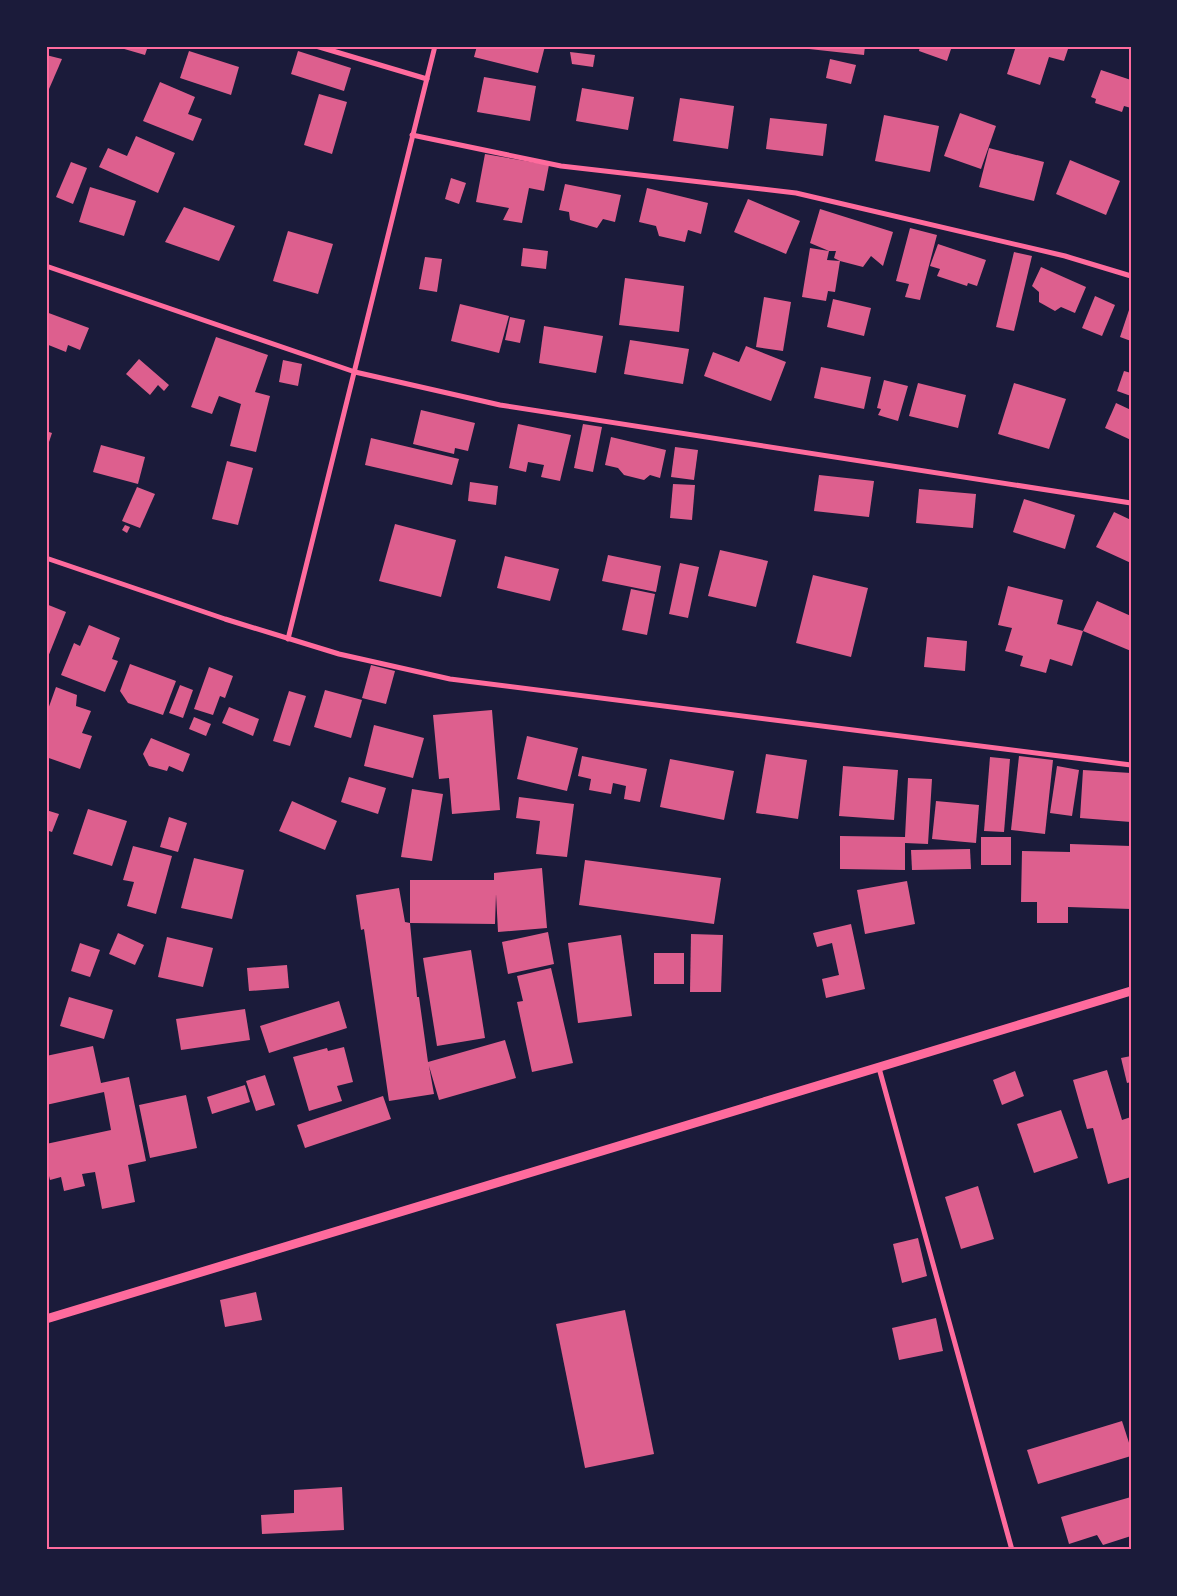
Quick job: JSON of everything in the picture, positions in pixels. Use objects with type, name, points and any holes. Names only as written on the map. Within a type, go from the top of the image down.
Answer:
[{"type":"street","points":[[316,46],[427,79]]},
{"type":"street","points":[[288,639],[435,46]]},
{"type":"street","points":[[412,135],[561,166],[796,193],[1065,256],[1131,276]]},
{"type":"street","points":[[46,266],[355,372],[500,405],[1131,503]]},
{"type":"street","points":[[46,558],[288,639],[339,654],[450,679],[1131,765]]},
{"type":"street","points":[[46,1320],[1131,991]]},
{"type":"street","points":[[878,1068],[1012,1550]]},
{"type":"building","points":[[114,46],[148,46],[145,55]]},
{"type":"building","points":[[477,46],[545,46],[538,73],[474,57]]},
{"type":"building","points":[[809,46],[865,46],[864,55],[809,49]]},
{"type":"building","points":[[920,46],[952,46],[947,61],[919,51]]},
{"type":"building","points":[[1016,46],[1069,46],[1064,61],[1049,57],[1040,85],[1007,74]]},
{"type":"building","points":[[189,51],[239,67],[231,95],[180,78]]},
{"type":"building","points":[[298,51],[351,68],[344,91],[291,74]]},
{"type":"building","points":[[570,52],[595,55],[593,67],[572,64]]},
{"type":"building","points":[[46,55],[62,59],[46,96]]},
{"type":"building","points":[[830,59],[856,65],[851,84],[826,78]]},
{"type":"building","points":[[1101,70],[1131,80],[1131,108],[1124,106],[1122,112],[1095,103],[1096,99],[1091,97]]},
{"type":"building","points":[[484,77],[536,86],[530,121],[477,112]]},
{"type":"building","points":[[160,82],[195,97],[188,114],[202,119],[193,141],[143,121]]},
{"type":"building","points":[[582,88],[634,97],[628,130],[576,121]]},
{"type":"building","points":[[319,94],[347,102],[332,154],[304,145]]},
{"type":"building","points":[[680,98],[734,106],[728,149],[673,141]]},
{"type":"building","points":[[960,113],[996,126],[981,169],[944,156]]},
{"type":"building","points":[[884,115],[939,126],[930,172],[875,161]]},
{"type":"building","points":[[770,118],[827,124],[823,156],[766,149]]},
{"type":"building","points":[[136,136],[175,153],[158,193],[99,167],[108,148],[127,156]]},
{"type":"building","points":[[989,148],[1044,162],[1034,201],[979,187]]},
{"type":"building","points":[[485,154],[549,165],[544,191],[529,188],[522,223],[503,220],[509,208],[476,202]]},
{"type":"building","points":[[1070,160],[1120,181],[1106,215],[1056,194]]},
{"type":"building","points":[[71,162],[87,168],[73,204],[56,197]]},
{"type":"building","points":[[451,178],[466,183],[459,204],[445,199]]},
{"type":"building","points":[[565,184],[621,195],[615,222],[603,219],[597,228],[570,220],[569,212],[559,210]]},
{"type":"building","points":[[90,187],[136,201],[124,236],[79,222]]},
{"type":"building","points":[[647,188],[708,203],[701,234],[688,230],[685,242],[659,236],[656,226],[639,222]]},
{"type":"building","points":[[748,199],[800,221],[786,254],[734,232]]},
{"type":"building","points":[[184,207],[235,226],[219,261],[165,242]]},
{"type":"building","points":[[820,209],[893,232],[883,266],[871,256],[863,267],[840,261],[834,258],[836,251],[829,251],[810,243]]},
{"type":"building","points":[[910,228],[937,235],[920,300],[905,297],[909,284],[896,281]]},
{"type":"building","points":[[288,231],[333,244],[318,294],[273,281]]},
{"type":"building","points":[[938,244],[986,260],[977,286],[968,283],[967,286],[937,276],[940,269],[930,266]]},
{"type":"building","points":[[523,248],[548,251],[546,269],[521,266]]},
{"type":"building","points":[[810,248],[829,251],[827,260],[840,261],[835,292],[828,291],[826,301],[802,297]]},
{"type":"building","points":[[1014,252],[1032,256],[1014,331],[996,327]]},
{"type":"building","points":[[425,257],[442,259],[437,292],[419,289]]},
{"type":"building","points":[[1041,267],[1086,287],[1075,313],[1061,307],[1055,311],[1039,302],[1039,292],[1032,286]]},
{"type":"building","points":[[625,278],[684,286],[679,332],[619,325]]},
{"type":"building","points":[[1095,296],[1115,305],[1102,336],[1082,328]]},
{"type":"building","points":[[764,297],[791,302],[783,351],[756,347]]},
{"type":"building","points":[[833,299],[871,308],[864,336],[827,327]]},
{"type":"building","points":[[460,304],[509,316],[499,353],[451,341]]},
{"type":"building","points":[[1131,307],[1131,341],[1120,337]]},
{"type":"building","points":[[46,312],[89,328],[80,350],[68,345],[66,352],[46,344]]},
{"type":"building","points":[[510,317],[525,320],[520,343],[505,340]]},
{"type":"building","points":[[544,326],[603,336],[596,373],[539,363]]},
{"type":"building","points":[[216,337],[268,355],[255,392],[270,396],[256,452],[230,446],[241,404],[219,396],[212,414],[191,407]]},
{"type":"building","points":[[630,340],[689,349],[683,384],[624,374]]},
{"type":"building","points":[[746,346],[786,362],[771,401],[704,376],[713,352],[739,362]]},
{"type":"building","points":[[139,359],[169,385],[164,391],[158,385],[150,395],[126,374]]},
{"type":"building","points":[[283,360],[302,364],[298,386],[279,382]]},
{"type":"building","points":[[821,367],[871,377],[864,409],[814,398]]},
{"type":"building","points":[[1124,371],[1131,373],[1131,396],[1117,391]]},
{"type":"building","points":[[884,380],[908,386],[898,421],[878,415],[881,409],[877,408]]},
{"type":"building","points":[[918,383],[966,395],[958,428],[909,416]]},
{"type":"building","points":[[1014,383],[1066,399],[1049,449],[998,434]]},
{"type":"building","points":[[1116,403],[1131,410],[1131,440],[1105,428]]},
{"type":"building","points":[[421,410],[475,423],[468,451],[455,448],[454,454],[413,444]]},
{"type":"building","points":[[518,424],[571,435],[560,481],[541,477],[544,465],[528,462],[526,472],[509,468]]},
{"type":"building","points":[[583,424],[602,427],[593,472],[574,468]]},
{"type":"building","points":[[46,431],[52,433],[47,448],[46,448]]},
{"type":"building","points":[[611,437],[666,450],[660,478],[650,475],[644,480],[624,475],[618,468],[605,465]]},
{"type":"building","points":[[371,438],[459,459],[452,485],[365,465]]},
{"type":"building","points":[[101,445],[145,457],[138,484],[93,472]]},
{"type":"building","points":[[675,447],[698,450],[694,480],[671,477]]},
{"type":"building","points":[[227,461],[253,468],[238,525],[212,519]]},
{"type":"building","points":[[819,475],[874,481],[869,517],[814,511]]},
{"type":"building","points":[[470,482],[498,486],[496,505],[468,501]]},
{"type":"building","points":[[673,484],[695,485],[692,520],[670,518]]},
{"type":"building","points":[[137,487],[155,494],[140,528],[122,521]]},
{"type":"building","points":[[919,489],[976,494],[973,528],[916,523]]},
{"type":"building","points":[[1024,499],[1075,515],[1065,549],[1013,532]]},
{"type":"building","points":[[1114,512],[1131,520],[1131,563],[1096,547]]},
{"type":"building","points":[[395,524],[456,540],[441,597],[379,581]]},
{"type":"building","points":[[125,525],[130,527],[127,533],[122,530]]},
{"type":"building","points":[[720,550],[768,561],[756,607],[708,596]]},
{"type":"building","points":[[608,555],[661,566],[656,592],[602,581]]},
{"type":"building","points":[[505,556],[559,569],[550,601],[497,588]]},
{"type":"building","points":[[680,563],[699,567],[688,618],[669,614]]},
{"type":"building","points":[[813,575],[868,588],[851,657],[796,643]]},
{"type":"building","points":[[1008,586],[1063,600],[1057,624],[1083,631],[1072,666],[1050,659],[1046,673],[1020,666],[1023,656],[1005,651],[1012,628],[998,625]]},
{"type":"building","points":[[631,589],[655,594],[647,635],[622,630]]},
{"type":"building","points":[[1097,601],[1131,616],[1131,651],[1083,631]]},
{"type":"building","points":[[46,604],[66,612],[46,662]]},
{"type":"building","points":[[89,625],[120,638],[112,659],[118,661],[105,692],[61,675],[74,643],[80,646]]},
{"type":"building","points":[[927,637],[967,641],[965,671],[924,667]]},
{"type":"building","points":[[130,664],[176,681],[163,715],[128,703],[120,691]]},
{"type":"building","points":[[371,665],[395,671],[386,704],[362,698]]},
{"type":"building","points":[[209,667],[233,676],[225,698],[220,696],[213,715],[194,709]]},
{"type":"building","points":[[180,685],[193,690],[183,718],[169,713]]},
{"type":"building","points":[[56,687],[77,695],[76,706],[91,711],[82,733],[92,736],[80,769],[46,757],[46,715]]},
{"type":"building","points":[[325,690],[362,700],[351,738],[314,727]]},
{"type":"building","points":[[289,691],[306,696],[290,746],[273,741]]},
{"type":"building","points":[[229,707],[259,719],[253,736],[222,723]]},
{"type":"building","points":[[492,710],[500,810],[452,814],[449,778],[439,779],[433,715]]},
{"type":"building","points":[[194,717],[211,724],[206,736],[189,729]]},
{"type":"building","points":[[374,725],[424,738],[413,778],[364,766]]},
{"type":"building","points":[[527,736],[578,748],[567,791],[517,779]]},
{"type":"building","points":[[151,738],[190,754],[183,772],[169,766],[167,771],[149,766],[143,754]]},
{"type":"building","points":[[766,754],[807,760],[798,819],[756,813]]},
{"type":"building","points":[[582,756],[647,769],[640,802],[624,799],[626,786],[613,783],[611,794],[589,790],[591,779],[578,776]]},
{"type":"building","points":[[1019,756],[1053,760],[1045,834],[1011,830]]},
{"type":"building","points":[[990,757],[1010,759],[1004,832],[984,831]]},
{"type":"building","points":[[670,759],[734,771],[724,820],[660,807]]},
{"type":"building","points":[[843,766],[898,770],[894,820],[839,816]]},
{"type":"building","points":[[1057,766],[1079,770],[1072,816],[1050,813]]},
{"type":"building","points":[[1083,770],[1131,773],[1131,822],[1080,818]]},
{"type":"building","points":[[349,777],[386,788],[378,814],[341,802]]},
{"type":"building","points":[[908,778],[932,779],[928,844],[905,843],[905,870],[840,869],[840,836],[905,837]]},
{"type":"building","points":[[412,789],[443,794],[432,861],[401,857]]},
{"type":"building","points":[[519,797],[574,804],[567,857],[536,854],[540,821],[516,818]]},
{"type":"building","points":[[292,801],[337,821],[325,850],[279,831]]},
{"type":"building","points":[[936,801],[979,805],[976,843],[932,839]]},
{"type":"building","points":[[88,809],[127,821],[112,866],[73,854]]},
{"type":"building","points":[[46,810],[59,814],[52,832],[46,830]]},
{"type":"building","points":[[169,817],[187,823],[178,852],[160,847]]},
{"type":"building","points":[[981,837],[1011,837],[1011,865],[981,865]]},
{"type":"building","points":[[1070,844],[1131,846],[1131,909],[1068,907],[1068,923],[1037,923],[1037,902],[1021,902],[1022,851],[1070,852]]},
{"type":"building","points":[[133,846],[172,856],[156,914],[127,906],[134,882],[123,880]]},
{"type":"building","points":[[970,849],[971,869],[912,870],[911,850]]},
{"type":"building","points":[[194,858],[244,870],[232,919],[181,908]]},
{"type":"building","points":[[585,860],[721,878],[714,924],[579,905]]},
{"type":"building","points":[[542,868],[547,928],[498,932],[496,894],[495,924],[410,923],[410,880],[494,880],[494,873]]},
{"type":"building","points":[[907,881],[915,924],[865,934],[857,890]]},
{"type":"building","points":[[399,888],[405,922],[410,923],[417,997],[419,997],[428,1062],[505,1040],[516,1078],[439,1100],[429,1066],[434,1094],[389,1101],[364,929],[361,930],[356,895]]},
{"type":"building","points":[[851,924],[865,989],[826,998],[822,979],[839,975],[832,943],[817,947],[813,933]]},
{"type":"building","points":[[548,932],[554,964],[508,974],[502,942]]},
{"type":"building","points":[[118,933],[144,945],[135,965],[109,954]]},
{"type":"building","points":[[691,934],[723,935],[721,992],[690,992]]},
{"type":"building","points":[[621,935],[632,1016],[578,1023],[568,943]]},
{"type":"building","points":[[167,937],[213,948],[203,987],[158,977]]},
{"type":"building","points":[[80,943],[100,950],[90,977],[71,971]]},
{"type":"building","points":[[471,950],[485,1038],[437,1046],[423,958]]},
{"type":"building","points":[[654,953],[684,953],[684,984],[654,984]]},
{"type":"building","points":[[287,965],[289,988],[249,991],[247,968]]},
{"type":"building","points":[[551,968],[573,1063],[532,1072],[517,1002],[523,1001],[517,976]]},
{"type":"building","points":[[69,997],[113,1010],[104,1039],[60,1026]]},
{"type":"building","points":[[339,1001],[347,1028],[269,1053],[260,1026]]},
{"type":"building","points":[[245,1009],[250,1040],[181,1050],[176,1019]]},
{"type":"building","points":[[93,1046],[101,1083],[129,1077],[146,1161],[128,1165],[135,1202],[102,1209],[95,1172],[82,1174],[85,1186],[64,1191],[61,1177],[50,1180],[46,1164],[46,1144],[111,1130],[104,1092],[46,1105],[46,1056]]},
{"type":"building","points":[[344,1047],[353,1082],[337,1086],[342,1101],[309,1111],[293,1057],[327,1048],[328,1051]]},
{"type":"building","points":[[1131,1056],[1131,1082],[1127,1083],[1121,1058]]},
{"type":"building","points":[[1107,1070],[1122,1120],[1131,1117],[1131,1177],[1108,1184],[1093,1128],[1087,1129],[1073,1080]]},
{"type":"building","points":[[1015,1071],[1024,1096],[1002,1105],[993,1080]]},
{"type":"building","points":[[265,1075],[275,1105],[256,1111],[246,1081]]},
{"type":"building","points":[[245,1085],[250,1102],[212,1114],[207,1097]]},
{"type":"building","points":[[186,1095],[197,1148],[150,1158],[139,1105]]},
{"type":"building","points":[[383,1096],[391,1119],[305,1148],[297,1125]]},
{"type":"building","points":[[1061,1110],[1078,1158],[1034,1173],[1017,1124]]},
{"type":"building","points":[[978,1186],[994,1239],[961,1249],[945,1197]]},
{"type":"building","points":[[918,1238],[927,1276],[902,1283],[893,1244]]},
{"type":"building","points":[[256,1292],[262,1320],[225,1327],[220,1300]]},
{"type":"building","points":[[625,1310],[654,1454],[585,1468],[556,1324]]},
{"type":"building","points":[[936,1318],[943,1351],[899,1360],[892,1328]]},
{"type":"building","points":[[1122,1421],[1131,1449],[1131,1456],[1038,1484],[1027,1450]]},
{"type":"building","points":[[342,1487],[344,1530],[262,1534],[261,1515],[294,1513],[294,1490]]},
{"type":"building","points":[[1131,1497],[1131,1536],[1103,1545],[1097,1535],[1069,1544],[1061,1517]]}]
